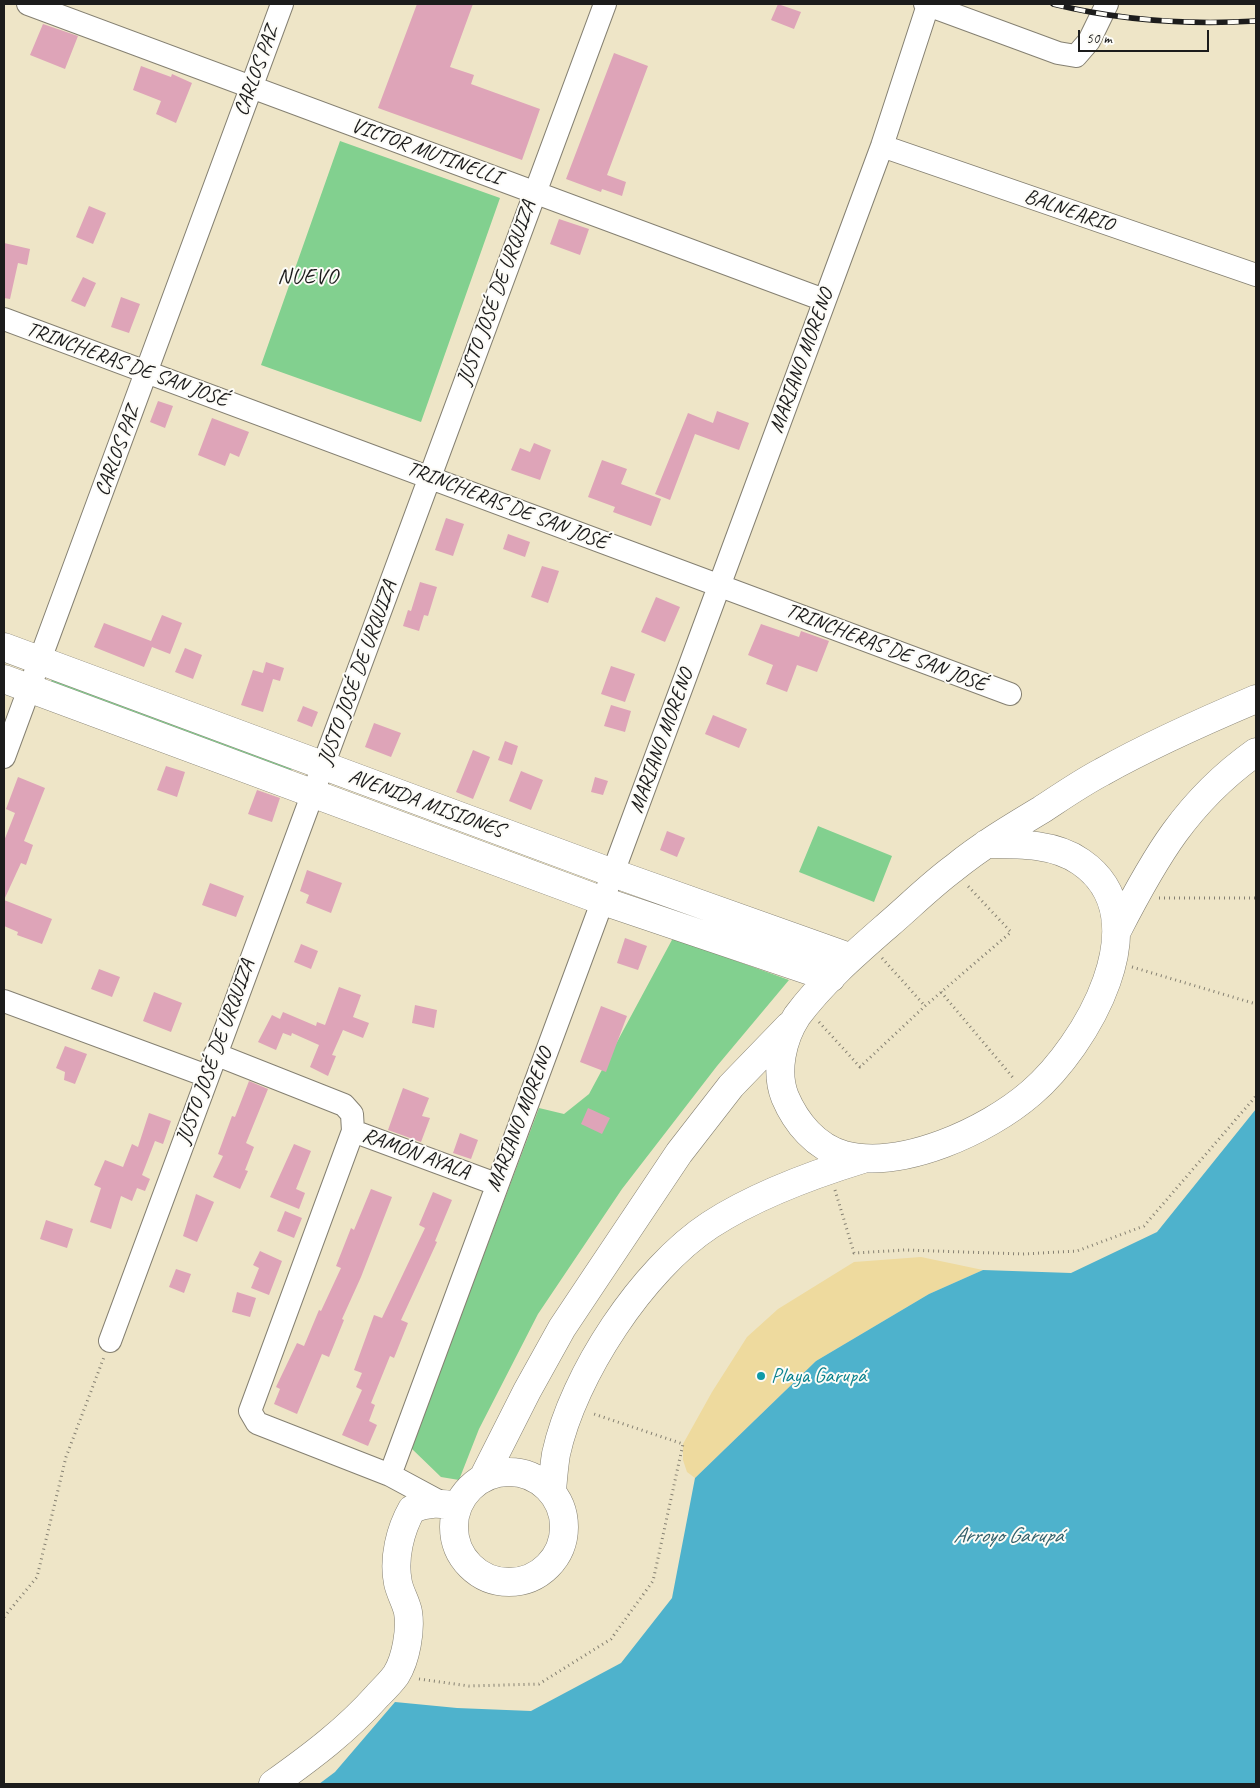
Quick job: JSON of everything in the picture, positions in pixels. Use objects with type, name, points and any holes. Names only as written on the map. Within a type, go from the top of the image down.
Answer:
[{"type":"main road","name":"AVENIDA MISIONES","points":[[4,647],[613,873],[859,950]]},
{"type":"main road","name":"AVENIDA MISIONES","points":[[4,679],[603,901],[831,978]]},
{"type":"main road","points":[[483,1478],[527,1391],[562,1328],[679,1153],[731,1086],[831,978],[859,950],[952,868],[986,844],[1102,772],[1201,722],[1256,699]]},
{"type":"main road","points":[[552,1492],[556,1453],[572,1406],[601,1347],[631,1302],[678,1249],[709,1226],[739,1208],[829,1170],[863,1159],[904,1154],[935,1146],[967,1134],[1029,1096],[1067,1057],[1089,1023],[1109,976],[1117,931],[1168,840],[1196,804],[1236,766],[1256,752]]},
{"type":"main road","points":[[986,844],[1044,847],[1081,862],[1100,880],[1110,899],[1117,931]]},
{"type":"main road","points":[[800,1013],[784,1046],[779,1068],[782,1090],[790,1109],[806,1131],[826,1149],[863,1159]]},
{"type":"main road","points":[[273,1784],[325,1746],[363,1712],[396,1675],[404,1655],[408,1632],[408,1612],[398,1583],[397,1560],[405,1522],[412,1509],[425,1504],[450,1505],[483,1478],[501,1472],[520,1473],[537,1479],[552,1492],[561,1507],[565,1525],[562,1543],[555,1559],[543,1572],[526,1580],[509,1583],[491,1580],[476,1572],[463,1558],[456,1542],[450,1505]]},
{"type":"street","name":"VICTOR MUTINELLI","points":[[28,4],[824,300]]},
{"type":"street","name":"CARLOS PAZ","points":[[4,757],[282,4]]},
{"type":"street","name":"JUSTO JOSÉ DE URQUIZA","points":[[110,1342],[605,4]]},
{"type":"street","points":[[926,4],[1058,53],[1076,56],[1090,41],[1107,4]]},
{"type":"street","name":"MARIANO MORENO","points":[[390,1475],[496,1184],[603,901],[882,146],[926,4]]},
{"type":"street","name":"BALNEARIO","points":[[882,146],[1256,275]]},
{"type":"street","name":"TRINCHERAS DE SAN JOSÉ","points":[[4,319],[1010,694]]},
{"type":"street","points":[[4,1001],[207,1076]]},
{"type":"street","name":"RAMÓN AYALA","points":[[215,1054],[344,1105],[352,1114],[353,1131],[496,1184]]},
{"type":"street","points":[[353,1131],[250,1411],[257,1423],[390,1475],[450,1505]]},
{"type":"path","points":[[800,1013],[860,1067],[925,1006],[1011,932],[952,868]]},
{"type":"path","points":[[1134,898],[1256,898]]},
{"type":"path","points":[[859,950],[925,1006]]},
{"type":"path","points":[[1112,961],[1256,1004]]},
{"type":"path","points":[[941,992],[1029,1096]]},
{"type":"path","points":[[829,1170],[854,1253],[905,1250],[1023,1254],[1077,1251],[1144,1226],[1256,1096]]},
{"type":"path","points":[[4,1617],[36,1577],[66,1457],[110,1342]]},
{"type":"path","points":[[396,1675],[469,1686],[539,1684],[611,1638],[653,1581],[683,1444],[572,1406]]},
{"type":"green space","points":[[340,141],[500,198],[421,422],[261,365]]},
{"type":"green space","points":[[54,673],[295,760],[290,774],[49,687]]},
{"type":"green space","points":[[818,826],[892,856],[874,902],[799,872]]},
{"type":"green space","points":[[673,938],[789,980],[717,1066],[622,1189],[538,1314],[479,1429],[459,1480],[441,1477],[411,1448],[539,1108],[564,1114],[589,1094]]},
{"type":"sand","name":"Playa Garupá","points":[[921,1257],[983,1270],[929,1294],[816,1361],[695,1478],[687,1472],[683,1460],[683,1444],[712,1392],[747,1337],[778,1309],[854,1262]]},
{"type":"water","name":"Arroyo Garupá","points":[[1256,1109],[1256,1784],[319,1784],[335,1772],[395,1702],[457,1708],[531,1711],[621,1663],[672,1598],[695,1478],[816,1361],[929,1294],[983,1270],[1071,1273],[1157,1232]]},
{"type":"building","points":[[417,4],[473,4],[450,67],[474,75],[471,84],[540,109],[522,160],[378,108]]},
{"type":"building","points":[[778,4],[801,12],[794,29],[771,20]]},
{"type":"building","points":[[43,24],[78,36],[65,69],[30,55]]},
{"type":"building","points":[[614,53],[648,66],[607,175],[626,182],[622,196],[602,189],[601,192],[566,179]]},
{"type":"building","points":[[141,66],[171,77],[172,74],[192,83],[176,123],[156,114],[161,101],[133,90]]},
{"type":"building","points":[[89,206],[106,213],[93,244],[76,237]]},
{"type":"building","points":[[559,219],[589,229],[580,255],[550,244]]},
{"type":"building","points":[[4,243],[30,249],[27,265],[18,263],[10,299],[4,298]]},
{"type":"building","points":[[83,277],[96,283],[85,307],[71,301]]},
{"type":"building","points":[[121,297],[140,304],[129,333],[111,327]]},
{"type":"building","points":[[158,401],[173,406],[165,428],[150,422]]},
{"type":"building","points":[[717,411],[749,423],[739,450],[695,434],[670,500],[655,494],[688,413],[713,423]]},
{"type":"building","points":[[212,418],[249,432],[239,457],[230,453],[225,466],[198,455]]},
{"type":"building","points":[[534,443],[551,450],[540,480],[511,470],[520,448],[530,452]]},
{"type":"building","points":[[602,460],[627,469],[621,484],[661,499],[651,526],[613,512],[615,507],[588,497]]},
{"type":"building","points":[[446,518],[464,524],[453,556],[435,550]]},
{"type":"building","points":[[508,534],[530,542],[525,557],[503,549]]},
{"type":"building","points":[[542,566],[559,571],[548,603],[531,597]]},
{"type":"building","points":[[420,582],[437,587],[428,616],[424,615],[419,631],[403,626],[408,610],[411,611]]},
{"type":"building","points":[[656,597],[680,607],[665,642],[641,632]]},
{"type":"building","points":[[162,615],[182,623],[170,654],[152,647],[144,667],[94,647],[104,623],[151,641]]},
{"type":"building","points":[[761,624],[799,637],[801,631],[829,641],[817,672],[797,665],[787,692],[766,684],[773,665],[748,655]]},
{"type":"building","points":[[185,648],[202,655],[193,679],[175,672]]},
{"type":"building","points":[[266,662],[284,668],[280,681],[273,679],[263,712],[241,705],[253,670],[263,673]]},
{"type":"building","points":[[611,666],[635,674],[625,702],[601,694]]},
{"type":"building","points":[[611,705],[631,711],[625,732],[604,726]]},
{"type":"building","points":[[303,706],[318,712],[312,727],[297,721]]},
{"type":"building","points":[[713,715],[747,729],[739,748],[705,734]]},
{"type":"building","points":[[374,723],[401,733],[391,757],[365,747]]},
{"type":"building","points":[[505,741],[518,746],[512,765],[498,760]]},
{"type":"building","points":[[473,750],[490,757],[473,799],[456,792]]},
{"type":"building","points":[[166,766],[185,772],[177,797],[157,790]]},
{"type":"building","points":[[521,771],[543,780],[531,810],[509,801]]},
{"type":"building","points":[[18,777],[45,788],[24,841],[33,845],[26,865],[21,863],[4,900],[4,841],[15,813],[6,809]]},
{"type":"building","points":[[595,777],[608,781],[603,795],[591,792]]},
{"type":"building","points":[[257,790],[280,798],[272,822],[248,814]]},
{"type":"building","points":[[667,831],[685,838],[677,857],[660,850]]},
{"type":"building","points":[[307,870],[342,883],[331,913],[306,903],[309,895],[300,891]]},
{"type":"building","points":[[210,883],[244,896],[236,917],[202,905]]},
{"type":"building","points":[[4,900],[52,919],[42,944],[17,935],[18,932],[4,926]]},
{"type":"building","points":[[625,938],[647,946],[638,970],[617,963]]},
{"type":"building","points":[[301,944],[318,951],[311,969],[294,962]]},
{"type":"building","points":[[99,969],[120,977],[112,997],[91,989]]},
{"type":"building","points":[[339,987],[361,995],[353,1017],[369,1023],[363,1038],[343,1030],[332,1055],[336,1056],[328,1076],[310,1067],[319,1045],[292,1033],[291,1036],[283,1033],[276,1050],[258,1042],[272,1015],[280,1019],[283,1012],[316,1026],[317,1022],[325,1025]]},
{"type":"building","points":[[154,992],[182,1003],[171,1032],[143,1021]]},
{"type":"building","points":[[415,1005],[437,1010],[434,1028],[412,1023]]},
{"type":"building","points":[[601,1006],[627,1016],[606,1072],[580,1062]]},
{"type":"building","points":[[65,1046],[87,1054],[75,1084],[64,1080],[65,1072],[56,1068]]},
{"type":"building","points":[[249,1081],[268,1089],[246,1143],[254,1147],[245,1170],[248,1171],[240,1189],[213,1177],[223,1156],[218,1154],[232,1116],[235,1117]]},
{"type":"building","points":[[403,1088],[429,1098],[422,1116],[430,1118],[421,1142],[388,1130]]},
{"type":"building","points":[[588,1108],[610,1118],[602,1134],[581,1124]]},
{"type":"building","points":[[149,1113],[171,1121],[163,1144],[155,1141],[142,1175],[150,1179],[145,1191],[137,1188],[132,1201],[121,1196],[111,1229],[90,1222],[101,1188],[94,1185],[105,1160],[123,1167],[132,1144],[138,1147]]},
{"type":"building","points":[[460,1133],[478,1140],[471,1159],[453,1153]]},
{"type":"building","points":[[294,1144],[311,1151],[296,1189],[305,1193],[299,1209],[270,1197]]},
{"type":"building","points":[[371,1189],[392,1197],[361,1277],[342,1319],[344,1320],[329,1357],[322,1354],[297,1414],[274,1404],[280,1389],[276,1387],[297,1343],[304,1346],[319,1310],[321,1311],[341,1268],[336,1266],[351,1228],[354,1230]]},
{"type":"building","points":[[433,1192],[452,1200],[435,1241],[437,1242],[401,1320],[408,1323],[394,1358],[390,1356],[371,1403],[375,1405],[369,1421],[377,1425],[368,1446],[342,1435],[362,1390],[356,1387],[362,1373],[354,1370],[374,1315],[382,1318],[425,1228],[419,1225]]},
{"type":"building","points":[[196,1194],[214,1202],[197,1242],[183,1236]]},
{"type":"building","points":[[285,1211],[302,1218],[294,1238],[277,1231]]},
{"type":"building","points":[[46,1220],[73,1229],[67,1248],[40,1239]]},
{"type":"building","points":[[260,1251],[282,1261],[269,1295],[251,1288],[259,1268],[253,1265]]},
{"type":"building","points":[[176,1269],[191,1274],[184,1293],[169,1287]]},
{"type":"building","points":[[237,1292],[256,1298],[250,1317],[232,1312]]},
{"type":"railway","points":[[1053,4],[1103,14],[1154,20],[1179,22],[1256,21]]},
{"type":"place","name":"Playa Garupá","points":[[761,1376]]},
{"type":"district","name":"NUEVO","points":[[308,277]]}]
